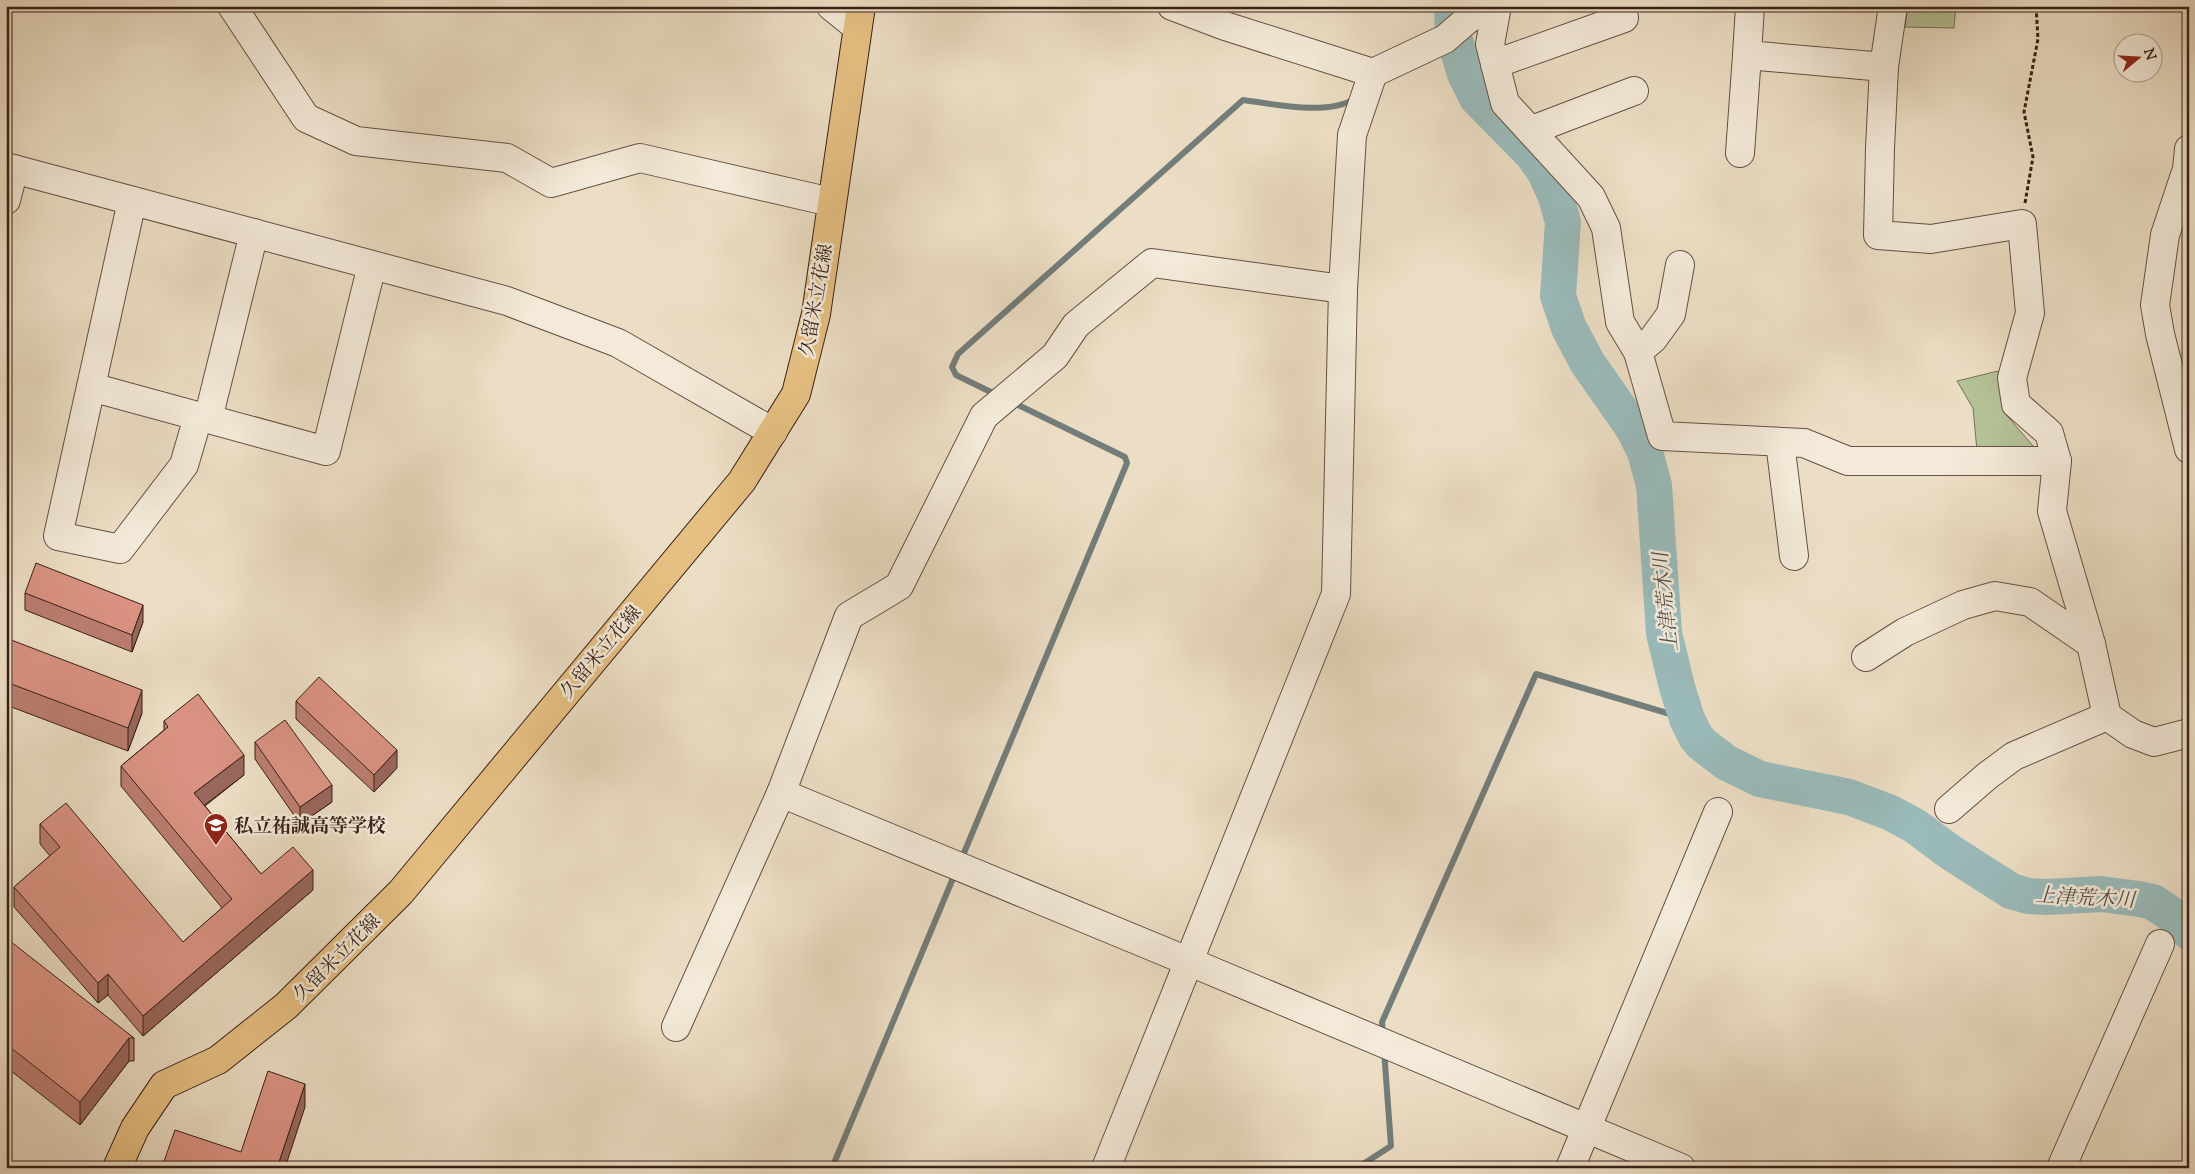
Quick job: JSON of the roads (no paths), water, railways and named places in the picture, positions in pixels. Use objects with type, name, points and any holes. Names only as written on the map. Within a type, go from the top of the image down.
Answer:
[{"type":"main road","name":"久留米立花線","points":[[116,1168],[135,1128],[164,1084],[218,1060],[286,1006],[402,892],[742,481],[796,394],[816,314],[859,17]]},
{"type":"street","points":[[232,6],[306,118],[356,141],[508,158],[551,183],[640,158],[831,202]]},
{"type":"street","points":[[831,6],[859,17]]},
{"type":"street","points":[[1172,6],[1225,16],[1373,73]]},
{"type":"street","points":[[1106,1168],[1336,594],[1342,289],[1352,134],[1373,73],[1445,39],[1467,20],[1490,6]]},
{"type":"street","points":[[1497,6],[1490,44],[1505,103],[1592,196],[1606,228],[1620,322],[1638,352],[1662,436],[1804,443],[1848,461],[2057,461]]},
{"type":"street","points":[[1740,153],[1750,6]]},
{"type":"street","points":[[1893,6],[1884,67],[1878,235],[1931,239],[2022,224],[2030,313],[2012,378],[2013,387],[2016,404],[2050,432],[2057,461],[2052,511],[2092,644],[2107,716],[2133,734],[2154,742],[2189,733]]},
{"type":"street","points":[[1495,64],[1624,18]]},
{"type":"street","points":[[1747,55],[1884,67]]},
{"type":"street","points":[[1532,130],[1634,90]]},
{"type":"street","points":[[2189,149],[2187,169],[2165,235],[2155,305],[2160,334],[2189,448]]},
{"type":"street","points":[[6,200],[10,168],[507,301],[618,343],[773,432]]},
{"type":"street","points":[[132,201],[58,536],[120,549],[184,465],[203,418],[254,233]]},
{"type":"street","points":[[676,1026],[781,793],[850,616],[899,586],[984,416],[1055,356],[1076,325],[1152,263],[1342,289]]},
{"type":"street","points":[[91,387],[326,451],[372,265]]},
{"type":"street","points":[[1638,352],[1653,339],[1671,314],[1680,265]]},
{"type":"street","points":[[1780,442],[1794,556]]},
{"type":"street","points":[[1866,658],[1905,632],[1963,605],[1995,596],[2030,602],[2092,644]]},
{"type":"street","points":[[1949,809],[1987,776],[2014,756],[2107,716]]},
{"type":"street","points":[[781,793],[1587,1127],[1681,1168]]},
{"type":"street","points":[[1570,1168],[1718,812]]},
{"type":"street","points":[[2061,1168],[2160,944]]},
{"type":"waterway","name":"上津荒木川","points":[[1452,6],[1453,34],[1465,74],[1477,98],[1533,155],[1545,172],[1556,197],[1563,222],[1558,296],[1569,328],[1587,362],[1633,428],[1645,452],[1654,485],[1664,633],[1677,687],[1687,719],[1696,737],[1702,744],[1727,763],[1760,779],[1849,797],[1891,813],[1915,826],[1950,852],[2011,891],[2028,896],[2047,897],[2101,894],[2153,902],[2182,923],[2189,932]]},
{"type":"waterway","points":[[999,396],[956,375],[952,367],[958,354],[1243,100],[1315,108],[1330,107],[1354,99]]},
{"type":"waterway","points":[[961,860],[1127,463],[1125,457],[1012,402]]},
{"type":"waterway","points":[[1383,1035],[1382,1022],[1536,674],[1687,719]]},
{"type":"waterway","points":[[832,1168],[956,871]]},
{"type":"waterway","points":[[1357,1168],[1391,1146],[1384,1050]]},
{"type":"place","name":"私立祐誠高等学校","points":[[216,846]]}]
